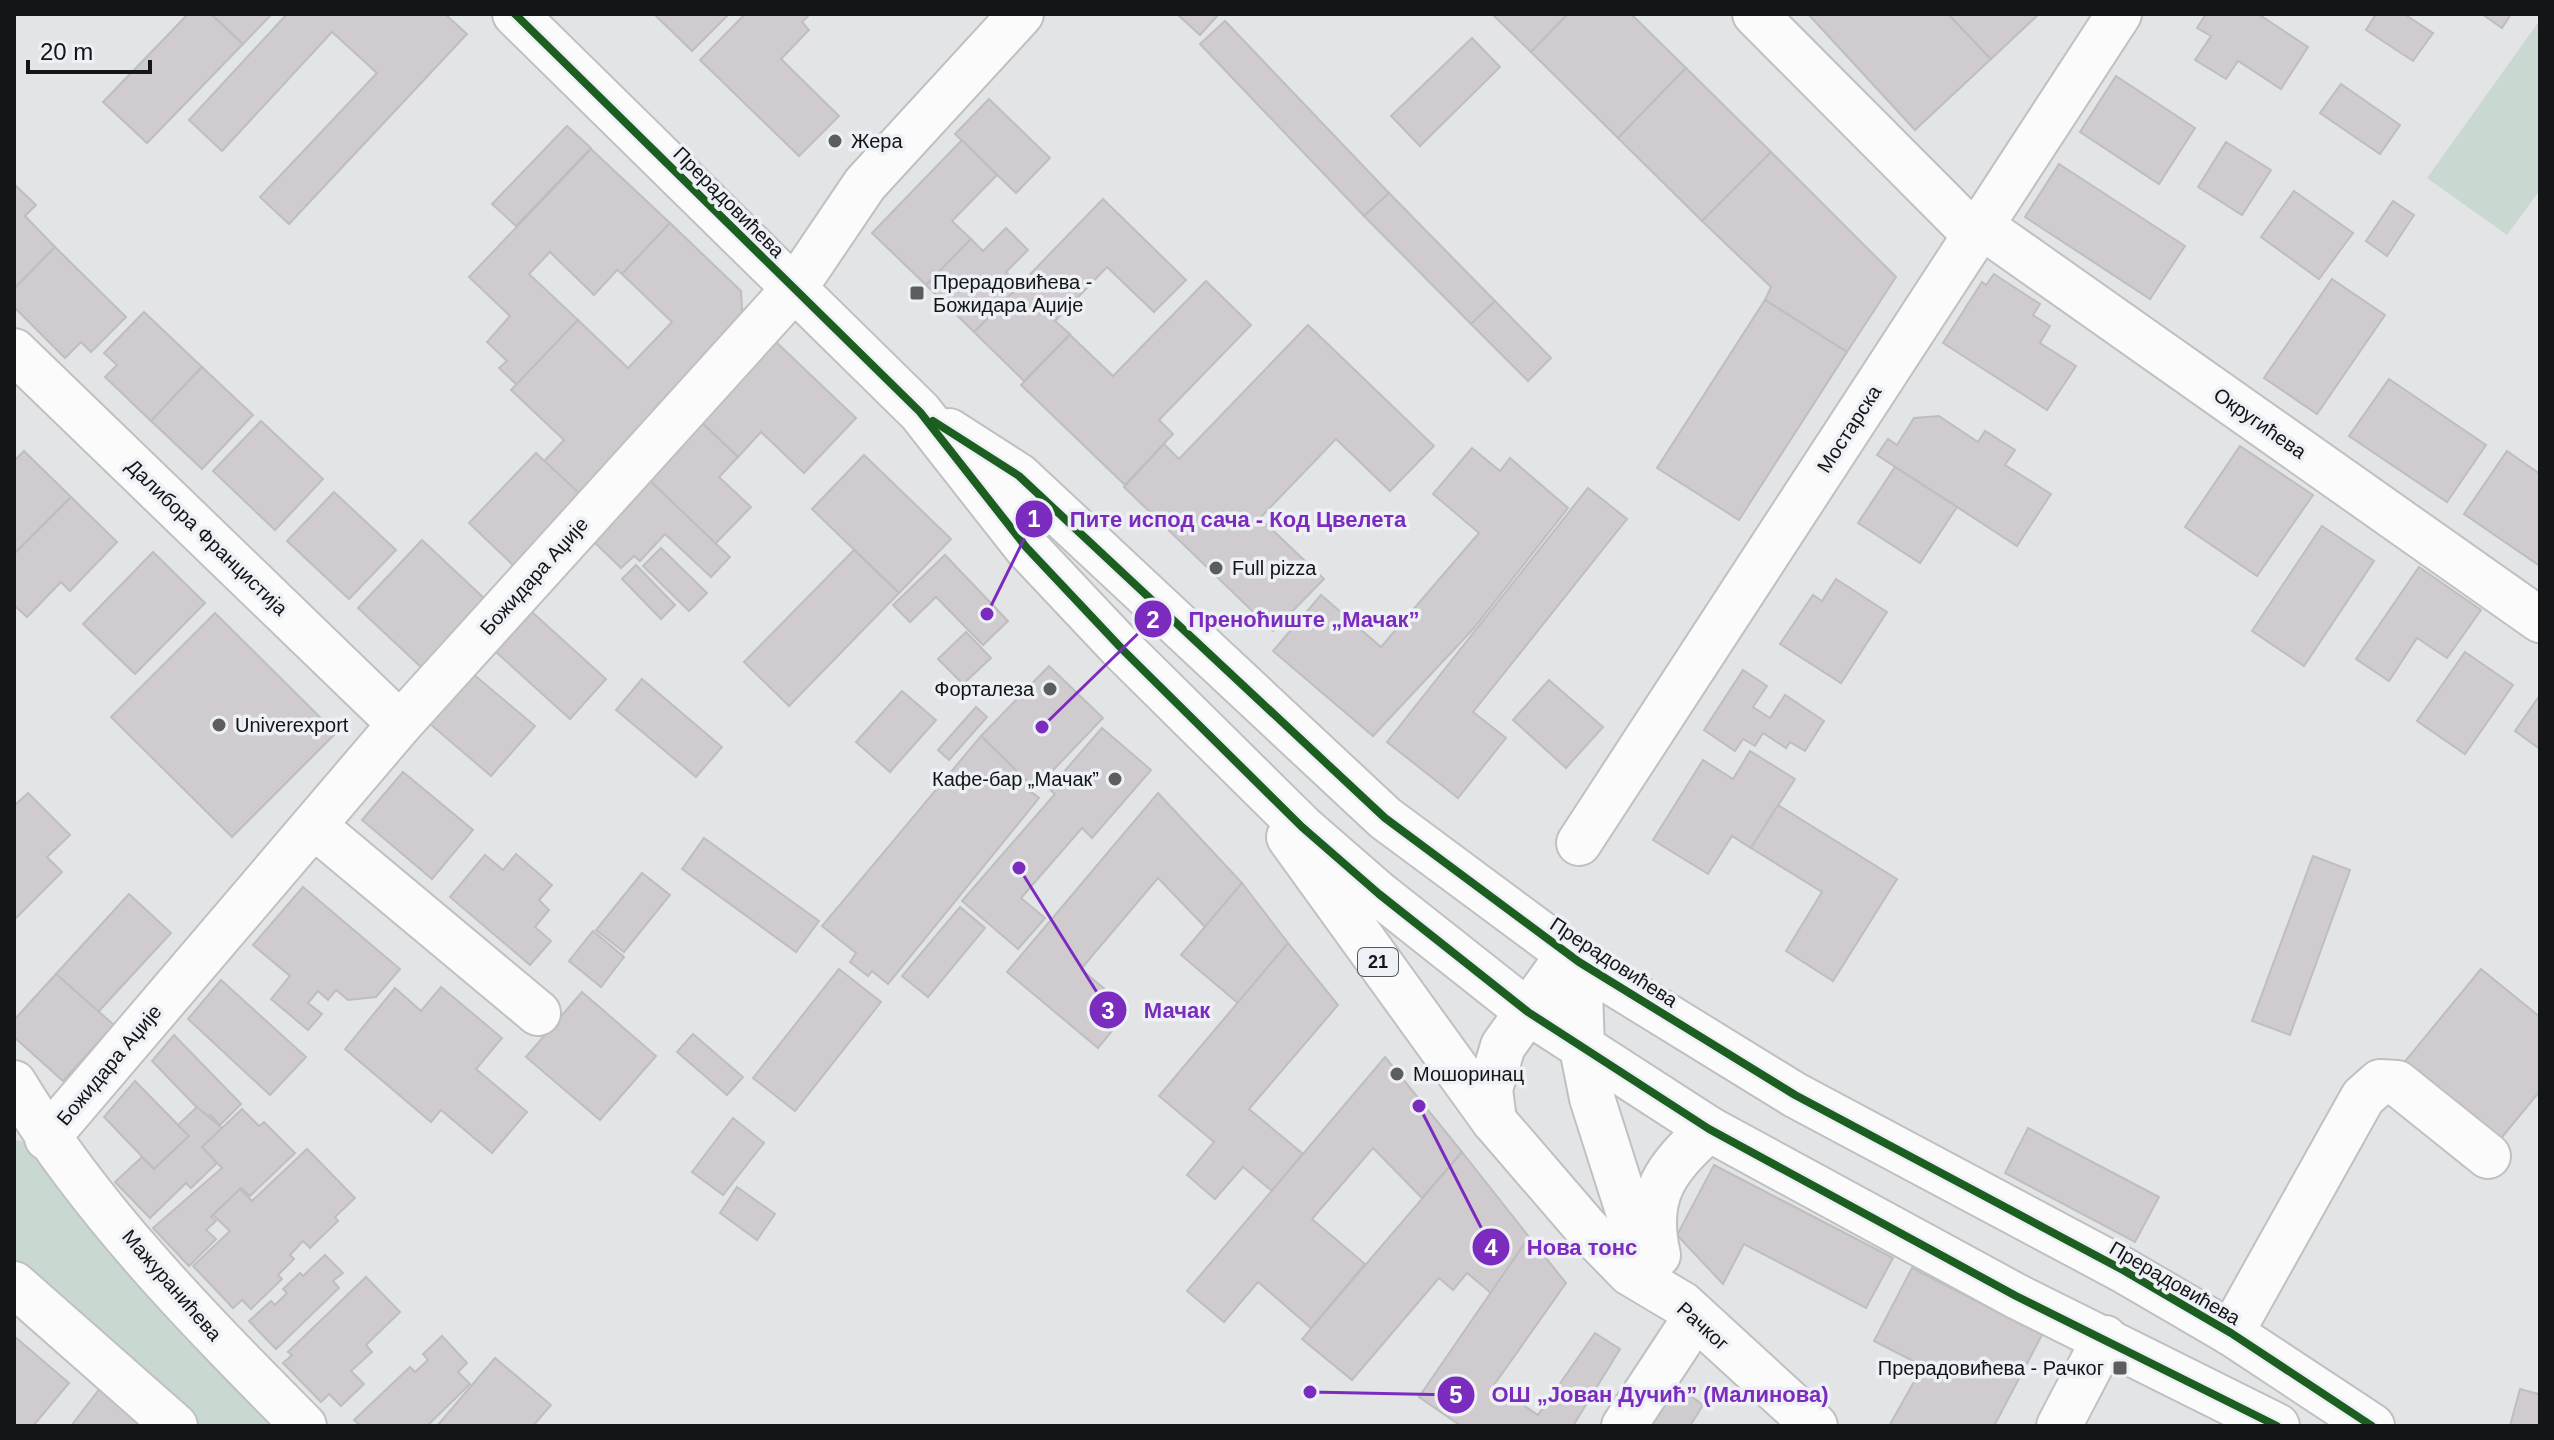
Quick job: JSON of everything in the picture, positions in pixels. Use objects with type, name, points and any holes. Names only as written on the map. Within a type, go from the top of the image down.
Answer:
[{"type":"main road","name":"Прерадовићева","points":[[515,14],[920,412],[1026,547],[1273,798],[1379,894],[1528,1012],[1709,1129],[2016,1296],[2277,1426]]},
{"type":"main road","name":"Божидара Аџије","points":[[30,1136],[314,826],[400,724],[794,289],[865,184],[1021,14]]},
{"type":"main road","name":"Округићева","points":[[1755,14],[1978,230],[2540,620]]},
{"type":"main road","name":"Мостарска","points":[[1579,843],[2119,14]]},
{"type":"main road","name":"Далибора Францистија","points":[[14,351],[400,724]]},
{"type":"main road","name":"Прерадовићева","points":[[920,412],[1019,476],[1385,818],[1574,958],[1795,1095],[2123,1270],[2231,1333],[2372,1426]]},
{"type":"main road","name":"21","points":[[1273,798],[1287,834],[1494,1121]]},
{"type":"main road","points":[[314,826],[538,1013]]},
{"type":"main road","name":"21","points":[[1574,958],[1582,1048],[1615,1176],[1628,1211],[1657,1253],[1688,1311]]},
{"type":"main road","points":[[1494,1121],[1490,1089],[1503,1046],[1574,958]]},
{"type":"main road","points":[[2231,1333],[2363,1097],[2380,1082],[2397,1083],[2488,1156]]},
{"type":"main road","name":"Мажуранићева","points":[[14,1083],[30,1136],[304,1426]]},
{"type":"main road","name":"Рачког","points":[[1494,1121],[1630,1273],[1688,1311],[1815,1426]]},
{"type":"main road","points":[[1657,1253],[1652,1212],[1657,1194],[1679,1157],[1709,1129]]},
{"type":"main road","points":[[14,1284],[175,1426]]},
{"type":"main road","points":[[1624,1426],[1688,1311]]},
{"type":"main road","points":[[2059,1426],[2105,1338]]},
{"type":"shaded area","points":[[2540,20],[2540,190],[2507,235],[2427,178]]},
{"type":"shaded area","points":[[14,1140],[43,1145],[293,1426],[187,1426],[14,1275]]},
{"type":"building","points":[[188,14],[211,14],[243,44],[147,143],[103,102]]},
{"type":"building","points":[[211,14],[272,14],[243,44]]},
{"type":"building","points":[[287,14],[445,14],[467,34],[289,224],[260,197],[377,73],[332,32],[222,151],[189,120]]},
{"type":"building","points":[[654,14],[729,14],[692,51]]},
{"type":"building","points":[[745,14],[810,14],[802,22],[809,30],[781,59],[839,116],[799,156],[700,60]]},
{"type":"building","points":[[1177,14],[1219,14],[1200,35]]},
{"type":"building","points":[[1492,14],[1568,14],[1531,52]]},
{"type":"building","points":[[1568,14],[1631,14],[1686,68],[1618,138],[1531,52]]},
{"type":"building","points":[[1808,14],[1948,14],[1991,59],[1915,130]]},
{"type":"building","points":[[1948,14],[2039,14],[1991,59]]},
{"type":"building","points":[[2206,14],[2258,14],[2308,47],[2281,89],[2238,61],[2226,79],[2195,60],[2211,36],[2197,28]]},
{"type":"building","points":[[2376,14],[2404,14],[2433,33],[2413,61],[2366,30]]},
{"type":"building","points":[[2482,14],[2511,14],[2502,28]]},
{"type":"building","points":[[1225,21],[1389,193],[1364,216],[1200,44]]},
{"type":"building","points":[[1472,38],[1500,67],[1420,146],[1391,116]]},
{"type":"building","points":[[1686,68],[1771,152],[1702,221],[1618,138]]},
{"type":"building","points":[[2116,76],[2195,128],[2159,184],[2080,132]]},
{"type":"building","points":[[2341,84],[2400,125],[2380,154],[2320,113]]},
{"type":"building","points":[[989,99],[1050,158],[1016,193],[955,134]]},
{"type":"building","points":[[567,126],[591,148],[516,226],[492,204]]},
{"type":"building","points":[[962,140],[997,175],[952,221],[971,239],[926,285],[872,233]]},
{"type":"building","points":[[2226,142],[2271,170],[2242,215],[2198,187]]},
{"type":"building","points":[[591,149],[670,223],[622,274],[617,270],[594,295],[550,252],[529,274],[578,320],[517,385],[499,368],[507,361],[487,342],[510,316],[469,277]]},
{"type":"building","points":[[1771,152],[1896,277],[1847,352],[1765,300],[1771,287],[1702,221]]},
{"type":"building","points":[[2059,164],[2185,246],[2150,299],[2025,217]]},
{"type":"building","points":[[14,184],[36,205],[25,216],[55,247],[14,289]]},
{"type":"building","points":[[2294,191],[2353,233],[2319,279],[2261,237]]},
{"type":"building","points":[[1389,193],[1495,301],[1471,324],[1364,216]]},
{"type":"building","points":[[1103,199],[1186,280],[1154,312],[1107,267],[1055,321],[1070,334],[1024,381],[974,332]]},
{"type":"building","points":[[2393,201],[2414,215],[2387,256],[2366,241]]},
{"type":"building","points":[[670,223],[741,291],[743,327],[582,496],[544,461],[564,440],[511,390],[578,320],[628,368],[672,322],[622,274]]},
{"type":"building","points":[[1006,228],[1028,250],[1006,272],[1019,286],[974,332],[926,285],[971,239],[983,251]]},
{"type":"building","points":[[55,247],[126,317],[91,352],[81,342],[65,358],[14,307],[14,289]]},
{"type":"building","points":[[1994,274],[2040,304],[2033,315],[2050,326],[2040,343],[2076,366],[2047,410],[1943,343],[1982,282],[1986,285]]},
{"type":"building","points":[[2332,279],[2385,315],[2317,414],[2264,378]]},
{"type":"building","points":[[1206,281],[1251,325],[1159,420],[1173,434],[1125,485],[1021,385],[1070,335],[1113,376]]},
{"type":"building","points":[[1765,300],[1847,352],[1739,520],[1657,468]]},
{"type":"building","points":[[1495,301],[1551,358],[1528,381],[1471,324]]},
{"type":"building","points":[[144,312],[202,367],[151,421],[105,377],[117,365],[104,353]]},
{"type":"building","points":[[1308,325],[1434,446],[1390,491],[1336,439],[1260,518],[1324,579],[1273,631],[1124,487],[1164,444],[1179,459]]},
{"type":"building","points":[[775,341],[856,418],[804,473],[761,432],[738,457],[699,420]]},
{"type":"building","points":[[202,367],[253,415],[202,469],[151,421]]},
{"type":"building","points":[[2389,379],[2486,445],[2447,502],[2349,436]]},
{"type":"building","points":[[1939,416],[1978,442],[1985,431],[2015,450],[2005,465],[2051,494],[2017,546],[1877,455],[1888,439],[1897,445],[1914,418]]},
{"type":"building","points":[[699,420],[738,457],[719,477],[751,507],[715,544],[646,477]]},
{"type":"building","points":[[261,421],[323,479],[275,530],[213,471]]},
{"type":"building","points":[[2240,446],[2313,495],[2257,576],[2185,527]]},
{"type":"building","points":[[1472,448],[1500,471],[1510,458],[1568,508],[1474,628],[1373,736],[1273,651],[1321,595],[1381,647],[1479,533],[1433,494]]},
{"type":"building","points":[[24,451],[71,497],[14,554],[14,461]]},
{"type":"building","points":[[2507,451],[2540,474],[2540,566],[2464,514]]},
{"type":"building","points":[[536,453],[582,496],[514,566],[469,523]]},
{"type":"building","points":[[864,455],[951,539],[899,593],[812,509]]},
{"type":"building","points":[[1895,467],[1957,507],[1920,563],[1858,523]]},
{"type":"building","points":[[646,477],[730,557],[711,577],[665,534],[640,561],[634,556],[621,568],[588,536]]},
{"type":"building","points":[[1588,488],[1627,519],[1473,712],[1506,738],[1458,798],[1387,742]]},
{"type":"building","points":[[334,492],[396,550],[349,599],[287,541]]},
{"type":"building","points":[[71,497],[117,542],[70,591],[61,582],[27,617],[14,605],[14,554]]},
{"type":"building","points":[[2322,526],[2374,561],[2304,666],[2252,631]]},
{"type":"building","points":[[422,540],[486,600],[422,668],[358,608]]},
{"type":"building","points":[[661,548],[707,593],[689,611],[643,566]]},
{"type":"building","points":[[854,550],[899,593],[789,706],[744,662]]},
{"type":"building","points":[[153,552],[205,603],[135,674],[83,624]]},
{"type":"building","points":[[945,555],[1008,621],[983,645],[936,597],[910,622],[893,605]]},
{"type":"building","points":[[636,565],[675,605],[661,619],[622,579]]},
{"type":"building","points":[[2419,567],[2481,610],[2447,658],[2417,638],[2389,681],[2356,659]]},
{"type":"building","points":[[1836,579],[1887,612],[1841,683],[1780,644],[1813,595],[1822,601]]},
{"type":"building","points":[[532,612],[606,679],[570,719],[496,652]]},
{"type":"building","points":[[215,613],[336,733],[232,837],[111,717]]},
{"type":"building","points":[[966,632],[991,658],[963,684],[938,659]]},
{"type":"building","points":[[2465,652],[2513,685],[2465,754],[2417,721]]},
{"type":"building","points":[[1049,666],[1103,718],[1035,789],[981,736]]},
{"type":"building","points":[[1743,670],[1767,686],[1753,707],[1770,718],[1785,695],[1824,721],[1805,751],[1790,742],[1786,748],[1763,733],[1755,746],[1743,739],[1735,751],[1704,730]]},
{"type":"building","points":[[472,673],[535,726],[491,776],[430,724]]},
{"type":"building","points":[[642,679],[722,747],[696,777],[616,710]]},
{"type":"building","points":[[1549,680],[1603,727],[1566,768],[1513,720]]},
{"type":"building","points":[[902,691],[936,720],[890,772],[856,742]]},
{"type":"building","points":[[2540,695],[2540,749],[2515,731]]},
{"type":"building","points":[[976,707],[987,717],[949,760],[938,750]]},
{"type":"building","points":[[1102,728],[1151,770],[1092,838],[1082,828],[1021,898],[1045,918],[1018,949],[962,901],[1055,794],[1049,789]]},
{"type":"building","points":[[981,736],[1035,789],[1030,791],[1039,798],[888,984],[872,971],[868,976],[850,962],[856,953],[822,926]]},
{"type":"building","points":[[1750,751],[1795,779],[1751,848],[1732,836],[1708,874],[1653,840],[1703,760],[1733,779]]},
{"type":"building","points":[[403,772],[473,830],[432,879],[362,820]]},
{"type":"building","points":[[28,793],[70,835],[47,857],[62,872],[14,920],[14,806]]},
{"type":"building","points":[[1158,793],[1242,883],[1205,927],[1158,878],[1081,969],[1129,1010],[1098,1048],[1007,972]]},
{"type":"building","points":[[1778,805],[1897,879],[1833,981],[1786,951],[1822,892],[1751,848]]},
{"type":"building","points":[[704,838],[819,921],[796,952],[682,869]]},
{"type":"building","points":[[516,854],[552,885],[539,900],[549,910],[535,927],[551,941],[530,965],[450,897],[485,855],[503,870]]},
{"type":"building","points":[[2313,856],[2350,870],[2290,1035],[2252,1021]]},
{"type":"building","points":[[642,873],[670,895],[624,952],[596,930]]},
{"type":"building","points":[[1242,883],[1288,943],[1238,1003],[1181,955]]},
{"type":"building","points":[[303,887],[400,969],[376,997],[348,1000],[336,990],[328,1000],[318,991],[308,1003],[322,1014],[308,1030],[271,999],[290,976],[253,945]]},
{"type":"building","points":[[129,894],[171,933],[98,1012],[56,974]]},
{"type":"building","points":[[960,907],[985,928],[928,997],[902,976]]},
{"type":"building","points":[[593,931],[624,957],[601,987],[569,961]]},
{"type":"building","points":[[1288,943],[1338,1005],[1249,1109],[1303,1154],[1272,1191],[1243,1167],[1215,1199],[1187,1175],[1214,1142],[1159,1096]]},
{"type":"building","points":[[839,969],[881,1002],[795,1111],[753,1078]]},
{"type":"building","points":[[2481,969],[2540,1017],[2540,1091],[2498,1142],[2402,1065]]},
{"type":"building","points":[[56,974],[114,1025],[63,1081],[14,1037],[14,1020]]},
{"type":"building","points":[[221,980],[306,1057],[270,1095],[188,1019]]},
{"type":"building","points":[[441,987],[502,1038],[476,1069],[527,1112],[492,1153],[441,1110],[431,1122],[345,1049],[395,988],[421,1011]]},
{"type":"building","points":[[582,992],[656,1056],[600,1120],[526,1057]]},
{"type":"building","points":[[693,1034],[743,1077],[727,1095],[677,1052]]},
{"type":"building","points":[[174,1035],[241,1104],[220,1125],[210,1115],[207,1118],[152,1061]]},
{"type":"building","points":[[1385,1057],[1462,1152],[1422,1198],[1373,1148],[1312,1219],[1365,1264],[1311,1328],[1258,1282],[1224,1322],[1187,1291]]},
{"type":"building","points":[[135,1081],[189,1136],[154,1169],[104,1117]]},
{"type":"building","points":[[197,1107],[222,1128],[202,1147],[217,1163],[191,1188],[186,1183],[150,1218],[115,1182],[142,1157],[154,1169],[189,1136],[178,1125]]},
{"type":"building","points":[[242,1109],[259,1126],[264,1122],[295,1153],[250,1196],[241,1188],[211,1217],[216,1221],[206,1230],[216,1239],[189,1266],[153,1228],[222,1168],[202,1147]]},
{"type":"building","points":[[733,1118],[764,1143],[723,1195],[692,1172]]},
{"type":"building","points":[[2028,1128],[2159,1197],[2135,1242],[2005,1173]]},
{"type":"building","points":[[307,1149],[355,1198],[335,1217],[338,1221],[310,1248],[303,1241],[290,1255],[294,1259],[278,1275],[282,1279],[251,1309],[242,1300],[233,1308],[193,1266],[230,1231],[213,1215],[240,1189],[252,1201]]},
{"type":"building","points":[[1462,1152],[1529,1237],[1491,1293],[1467,1273],[1453,1290],[1439,1278],[1352,1380],[1302,1339]]},
{"type":"building","points":[[1714,1165],[1893,1258],[1866,1308],[1744,1244],[1723,1284],[1677,1235]]},
{"type":"building","points":[[737,1187],[775,1214],[757,1240],[720,1213]]},
{"type":"building","points":[[1529,1237],[1566,1283],[1494,1385],[1538,1415],[1595,1333],[1620,1349],[1573,1426],[1461,1426],[1419,1397]]},
{"type":"building","points":[[325,1255],[343,1273],[333,1281],[339,1288],[276,1349],[249,1321],[271,1301],[275,1305],[287,1293],[283,1289],[300,1273],[303,1276]]},
{"type":"building","points":[[1912,1268],[2042,1335],[1994,1426],[1889,1426],[1923,1366],[1874,1341]]},
{"type":"building","points":[[366,1277],[400,1312],[366,1345],[372,1352],[351,1371],[364,1384],[341,1406],[329,1394],[321,1402],[283,1363],[292,1355],[288,1352]]},
{"type":"building","points":[[14,1336],[69,1383],[33,1426],[14,1426]]},
{"type":"building","points":[[442,1336],[467,1363],[458,1372],[470,1384],[427,1426],[361,1426],[354,1420],[410,1367],[415,1372],[428,1360],[423,1354]]},
{"type":"building","points":[[495,1358],[551,1405],[533,1426],[437,1426]]},
{"type":"building","points":[[1665,1377],[1703,1405],[1690,1426],[1634,1426]]},
{"type":"building","points":[[101,1387],[146,1426],[71,1426]]},
{"type":"building","points":[[2540,1388],[2540,1426],[2510,1426],[2520,1389],[2538,1394]]},
{"type":"cycle path","points":[[515,14],[920,412],[1026,547],[1123,650],[1302,827],[1379,894],[1528,1012],[1709,1129],[2016,1296],[2277,1426]]},
{"type":"cycle path","points":[[933,421],[1019,476],[1385,818],[1579,962],[1795,1095],[2123,1270],[2231,1333],[2372,1426]]},
{"type":"place","name":"Жера","points":[[835,141]]},
{"type":"place","name":"Прерадовићева - Божидара Аџије","points":[[917,293]]},
{"type":"place","name":"Full pizza","points":[[1216,568]]},
{"type":"place","name":"Пите испод сача - Код Цвелета","points":[[987,614]]},
{"type":"place","name":"Форталеза","points":[[1050,689]]},
{"type":"place","name":"Univerexport","points":[[219,725]]},
{"type":"place","name":"Преноћиште „Мачак”","points":[[1042,727]]},
{"type":"place","name":"Кафе-бар „Мачак”","points":[[1115,779]]},
{"type":"place","name":"Мачак","points":[[1019,868]]},
{"type":"place","name":"Мошоринац","points":[[1397,1074]]},
{"type":"place","name":"Нова тонс","points":[[1419,1106]]},
{"type":"place","name":"Прерадовићева - Рачког","points":[[2120,1368]]},
{"type":"place","name":"ОШ „Јован Дучић” (Малинова)","points":[[1310,1392]]}]
